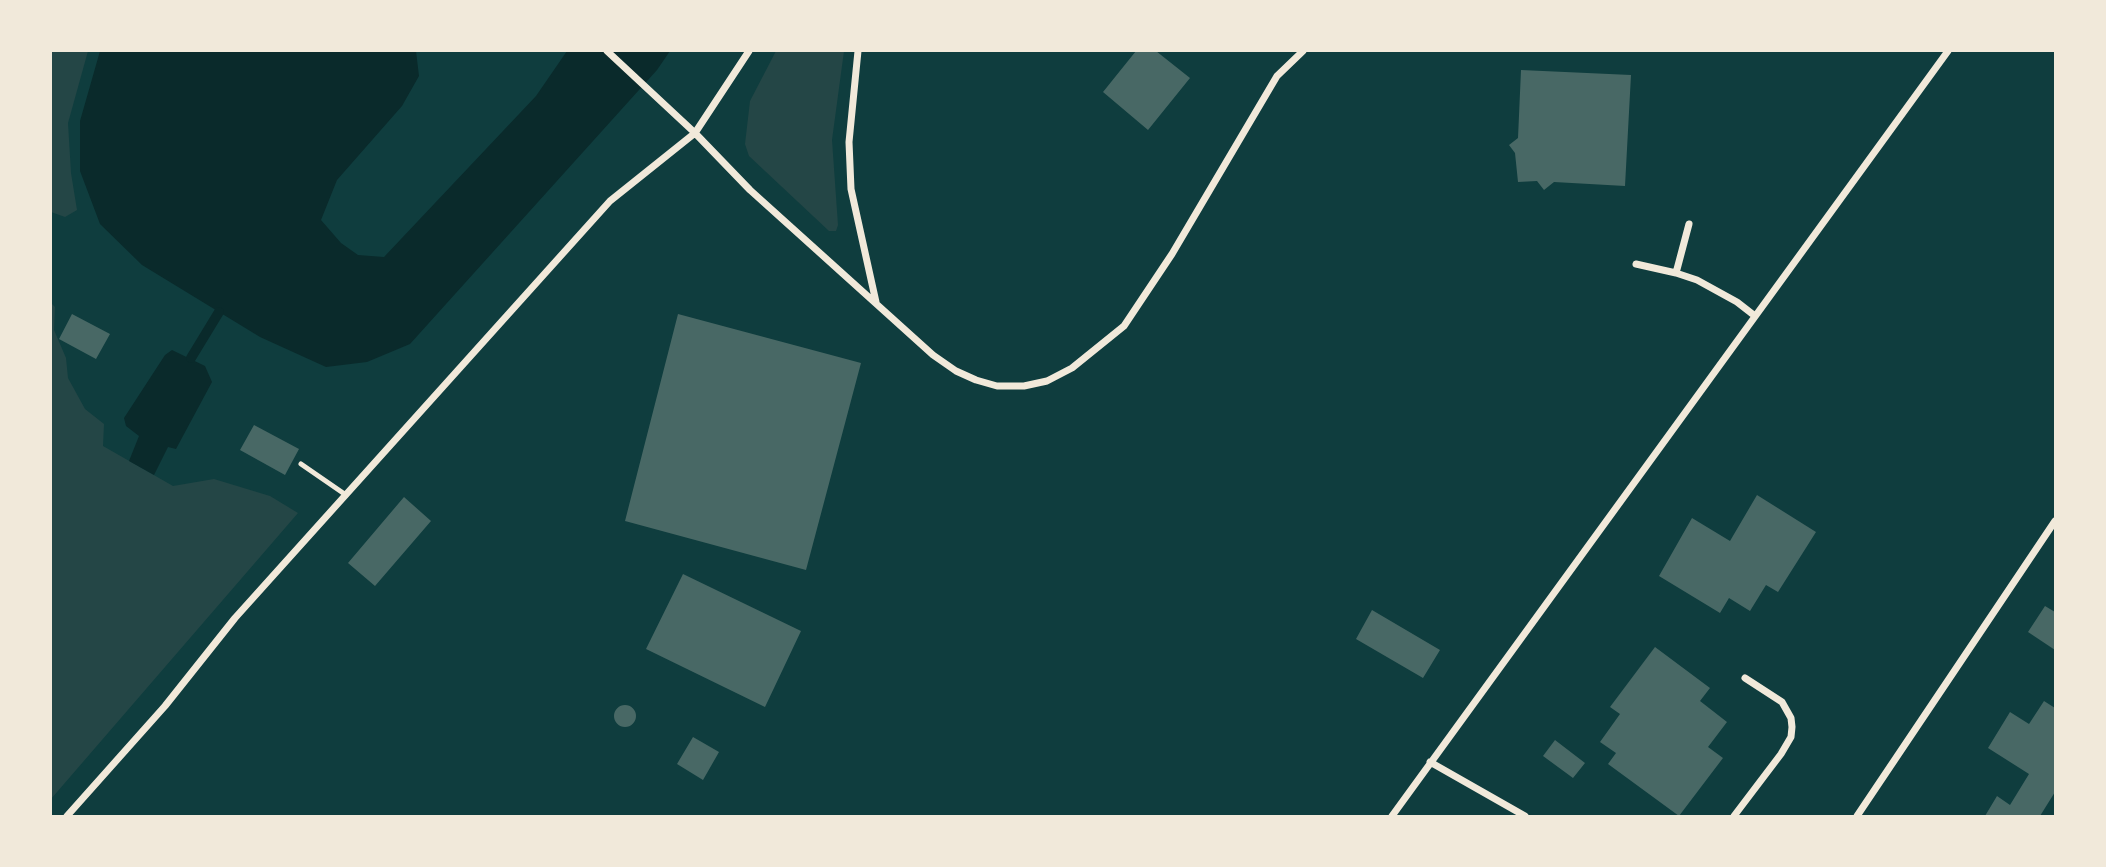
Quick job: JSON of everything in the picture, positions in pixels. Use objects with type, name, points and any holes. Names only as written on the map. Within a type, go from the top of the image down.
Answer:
[{"type":"street","points":[[607,51],[695,132],[750,190],[933,355],[957,371],[998,386],[1024,386],[1047,381],[1072,368],[1124,326],[1172,254],[1277,76],[1303,51]]},
{"type":"street","points":[[67,816],[166,706],[235,618],[610,201],[695,132],[749,51]]},
{"type":"street","points":[[858,51],[849,142],[851,188],[876,304]]},
{"type":"street","points":[[1392,816],[1948,51]]},
{"type":"street","points":[[1676,272],[1689,224]]},
{"type":"street","points":[[1636,264],[1676,272],[1718,291],[1755,316]]},
{"type":"street","points":[[1857,816],[2055,521]]},
{"type":"street","points":[[1734,816],[1781,754],[1791,737],[1792,727],[1791,718],[1782,702],[1745,678]]},
{"type":"street","points":[[1430,762],[1525,816]]},
{"type":"lane","points":[[301,464],[346,495]]},
{"type":"shaded area","points":[[51,51],[88,51],[68,123],[71,173],[77,210],[65,217],[51,212]]},
{"type":"shaded area","points":[[100,51],[416,51],[419,76],[402,106],[337,180],[321,220],[341,243],[358,255],[384,257],[536,96],[567,51],[670,51],[657,70],[410,344],[367,362],[326,367],[260,337],[142,265],[100,224],[80,171],[80,121]]},
{"type":"shaded area","points":[[776,51],[844,51],[832,140],[838,225],[836,231],[829,231],[749,156],[745,144],[750,101]]},
{"type":"shaded area","points":[[51,303],[55,307],[54,330],[66,358],[68,378],[85,409],[104,424],[103,446],[173,486],[214,479],[270,496],[298,513],[51,799]]},
{"type":"shaded area","points":[[172,350],[205,366],[212,382],[176,449],[168,447],[154,475],[129,461],[139,436],[126,426],[124,418],[165,355]]},
{"type":"building","points":[[1136,51],[1156,51],[1190,78],[1148,130],[1103,92]]},
{"type":"building","points":[[1521,70],[1631,75],[1625,186],[1554,182],[1544,190],[1537,181],[1518,182],[1515,153],[1509,145],[1518,138]]},
{"type":"building","points":[[72,314],[110,334],[96,359],[59,339]]},
{"type":"building","points":[[678,314],[861,363],[806,570],[625,521]]},
{"type":"building","points":[[254,425],[299,449],[285,475],[240,450]]},
{"type":"building","points":[[1757,495],[1816,532],[1778,592],[1766,585],[1750,611],[1729,598],[1720,613],[1659,576],[1692,518],[1730,541]]},
{"type":"building","points":[[404,497],[431,521],[375,586],[348,563]]},
{"type":"building","points":[[683,574],[801,631],[765,707],[646,649]]},
{"type":"building","points":[[2045,606],[2055,612],[2055,650],[2028,632]]},
{"type":"building","points":[[1372,610],[1440,650],[1423,678],[1356,639]]},
{"type":"building","points":[[1655,647],[1710,688],[1700,701],[1727,722],[1708,747],[1723,758],[1679,816],[1608,764],[1616,753],[1600,742],[1620,714],[1610,707]]},
{"type":"building","points":[[2044,701],[2055,708],[2055,792],[2040,816],[1985,816],[1997,796],[2010,805],[2029,774],[1988,748],[2010,712],[2029,724]]},
{"type":"building","points":[[625,705],[633,708],[636,716],[633,724],[625,727],[617,724],[614,716],[617,708]]},
{"type":"building","points":[[693,737],[719,752],[703,780],[677,764]]},
{"type":"building","points":[[1555,740],[1585,763],[1573,778],[1543,756]]},
{"type":"waterway","points":[[191,358],[219,312]]}]
